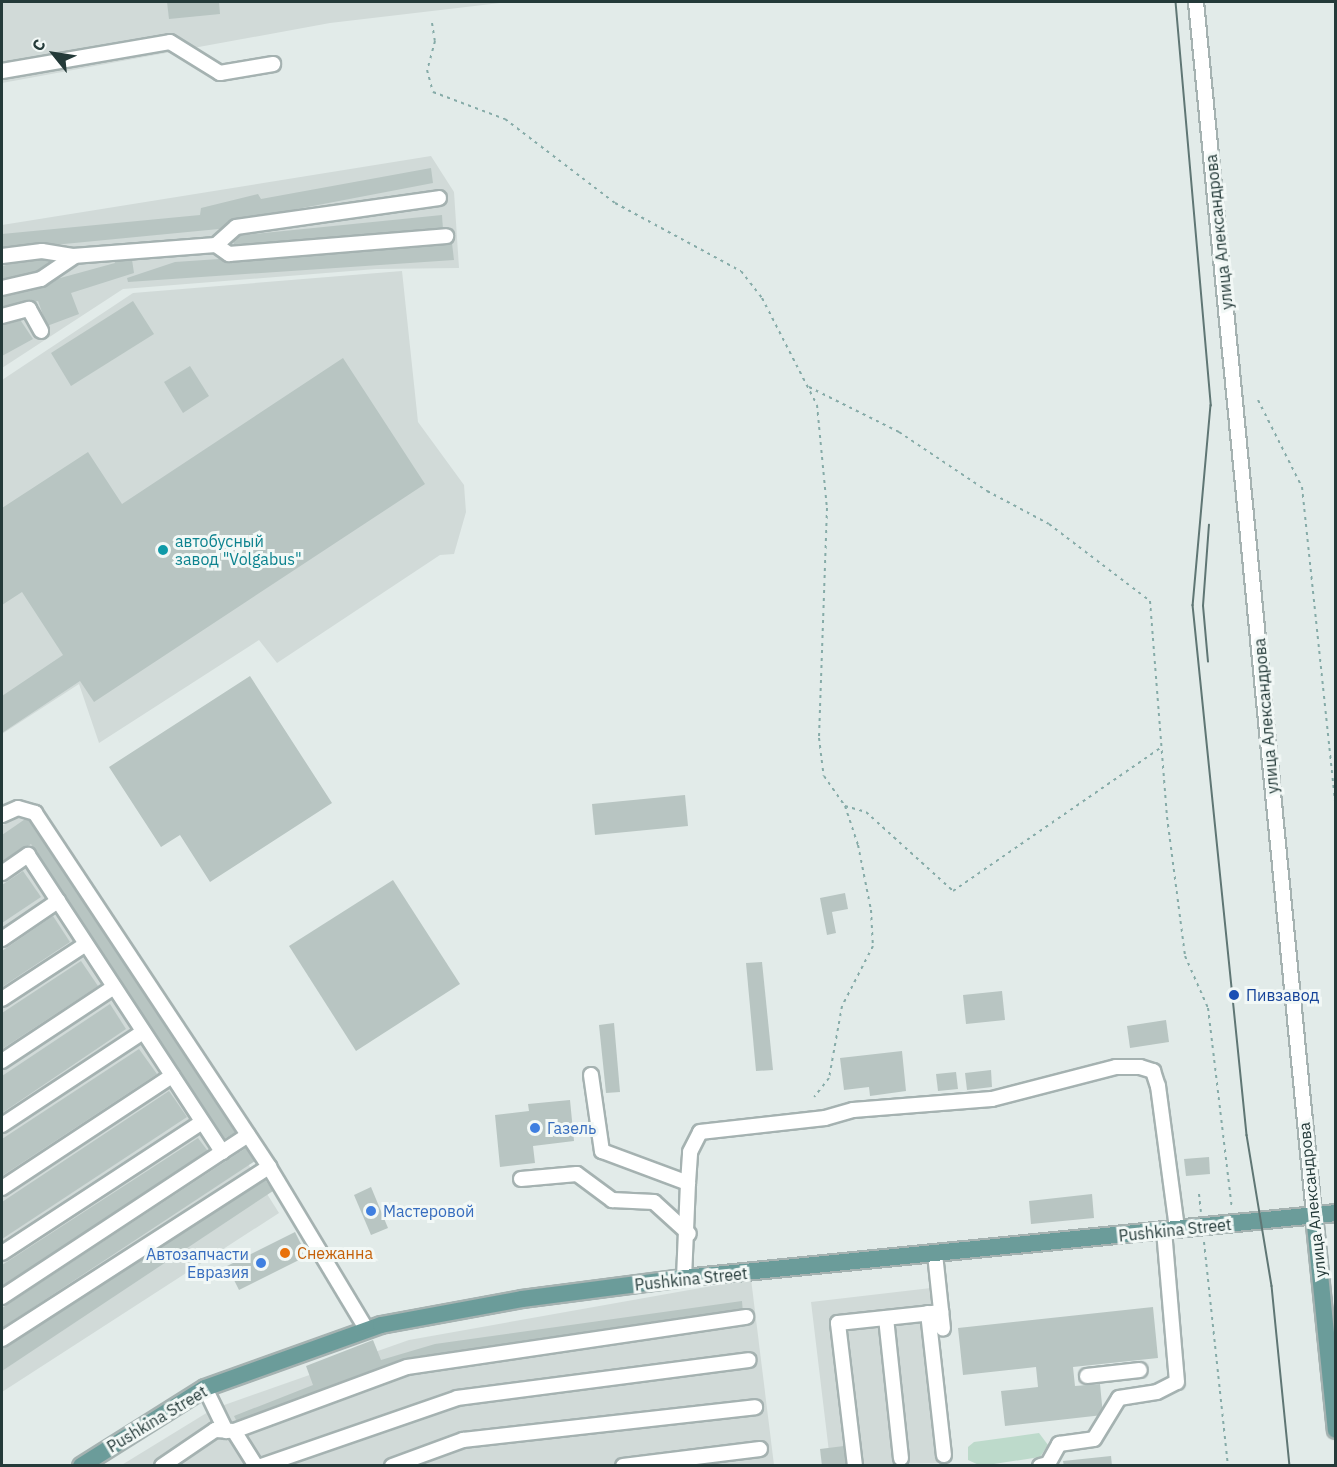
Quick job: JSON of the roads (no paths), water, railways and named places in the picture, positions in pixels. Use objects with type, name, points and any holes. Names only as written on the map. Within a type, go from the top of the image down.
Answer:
[{"type":"main road","name":"Pushkina Street","points":[[81,1466],[205,1388],[368,1330],[522,1299],[684,1278],[1335,1213]]},
{"type":"main road","name":"улица Александрова","points":[[1314,1215],[1335,1430]]},
{"type":"street","name":"улица Александрова","points":[[1196,2],[1314,1215]]},
{"type":"street","points":[[2,71],[170,42],[220,73],[273,64]]},
{"type":"street","points":[[2,256],[42,251],[75,256],[216,245],[236,227],[438,198]]},
{"type":"street","points":[[216,245],[229,254],[446,236]]},
{"type":"street","points":[[2,288],[41,279],[75,256]]},
{"type":"street","points":[[2,316],[29,309],[41,331]]},
{"type":"street","points":[[2,815],[18,808],[35,813],[269,1167],[368,1330]]},
{"type":"street","points":[[2,873],[28,855],[222,1152]]},
{"type":"street","points":[[2,939],[58,902]]},
{"type":"street","points":[[2,999],[86,944]]},
{"type":"street","points":[[2,1061],[114,987]]},
{"type":"street","points":[[2,1125],[144,1032]]},
{"type":"street","points":[[684,1278],[689,1234],[690,1152],[700,1132],[825,1118],[853,1110],[992,1099],[1116,1067],[1140,1067],[1153,1071],[1158,1086],[1170,1230],[1177,1382],[1157,1392],[1119,1398]]},
{"type":"street","points":[[591,1075],[602,1151],[688,1183]]},
{"type":"street","points":[[2,1188],[172,1076]]},
{"type":"street","points":[[2,1253],[202,1122]]},
{"type":"street","points":[[2,1297],[248,1135]]},
{"type":"street","points":[[2,1339],[269,1167]]},
{"type":"street","points":[[521,1179],[577,1174],[612,1200],[654,1202],[689,1234]]},
{"type":"street","points":[[935,1254],[935,1312],[944,1455]]},
{"type":"street","points":[[855,1466],[838,1323],[935,1312]]},
{"type":"street","points":[[935,1312],[943,1329]]},
{"type":"street","points":[[162,1466],[215,1430],[230,1431],[407,1367],[746,1317]]},
{"type":"street","points":[[886,1318],[901,1458]]},
{"type":"street","points":[[205,1388],[230,1431],[253,1464],[457,1398],[749,1360]]},
{"type":"street","points":[[1087,1376],[1140,1370]]},
{"type":"street","points":[[1040,1466],[1048,1464],[1059,1444],[1094,1439],[1119,1398],[1116,1373]]},
{"type":"street","points":[[392,1466],[463,1440],[755,1407]]},
{"type":"street","points":[[623,1466],[760,1449]]},
{"type":"tram line","points":[[1176,2],[1211,405],[1193,605],[1247,1135],[1272,1286],[1290,1466]]},
{"type":"tram line","points":[[1208,662],[1203,606],[1209,525]]},
{"type":"place","name":"автобусный завод \"Volgabus\"","points":[[163,550]]},
{"type":"place","name":"Пивзавод","points":[[1234,995]]},
{"type":"place","name":"Газель","points":[[535,1128]]},
{"type":"place","name":"Мастеровой","points":[[371,1211]]},
{"type":"place","name":"Снежанна","points":[[285,1253]]},
{"type":"place","name":"Автозапчасти Евразия","points":[[261,1263]]}]
